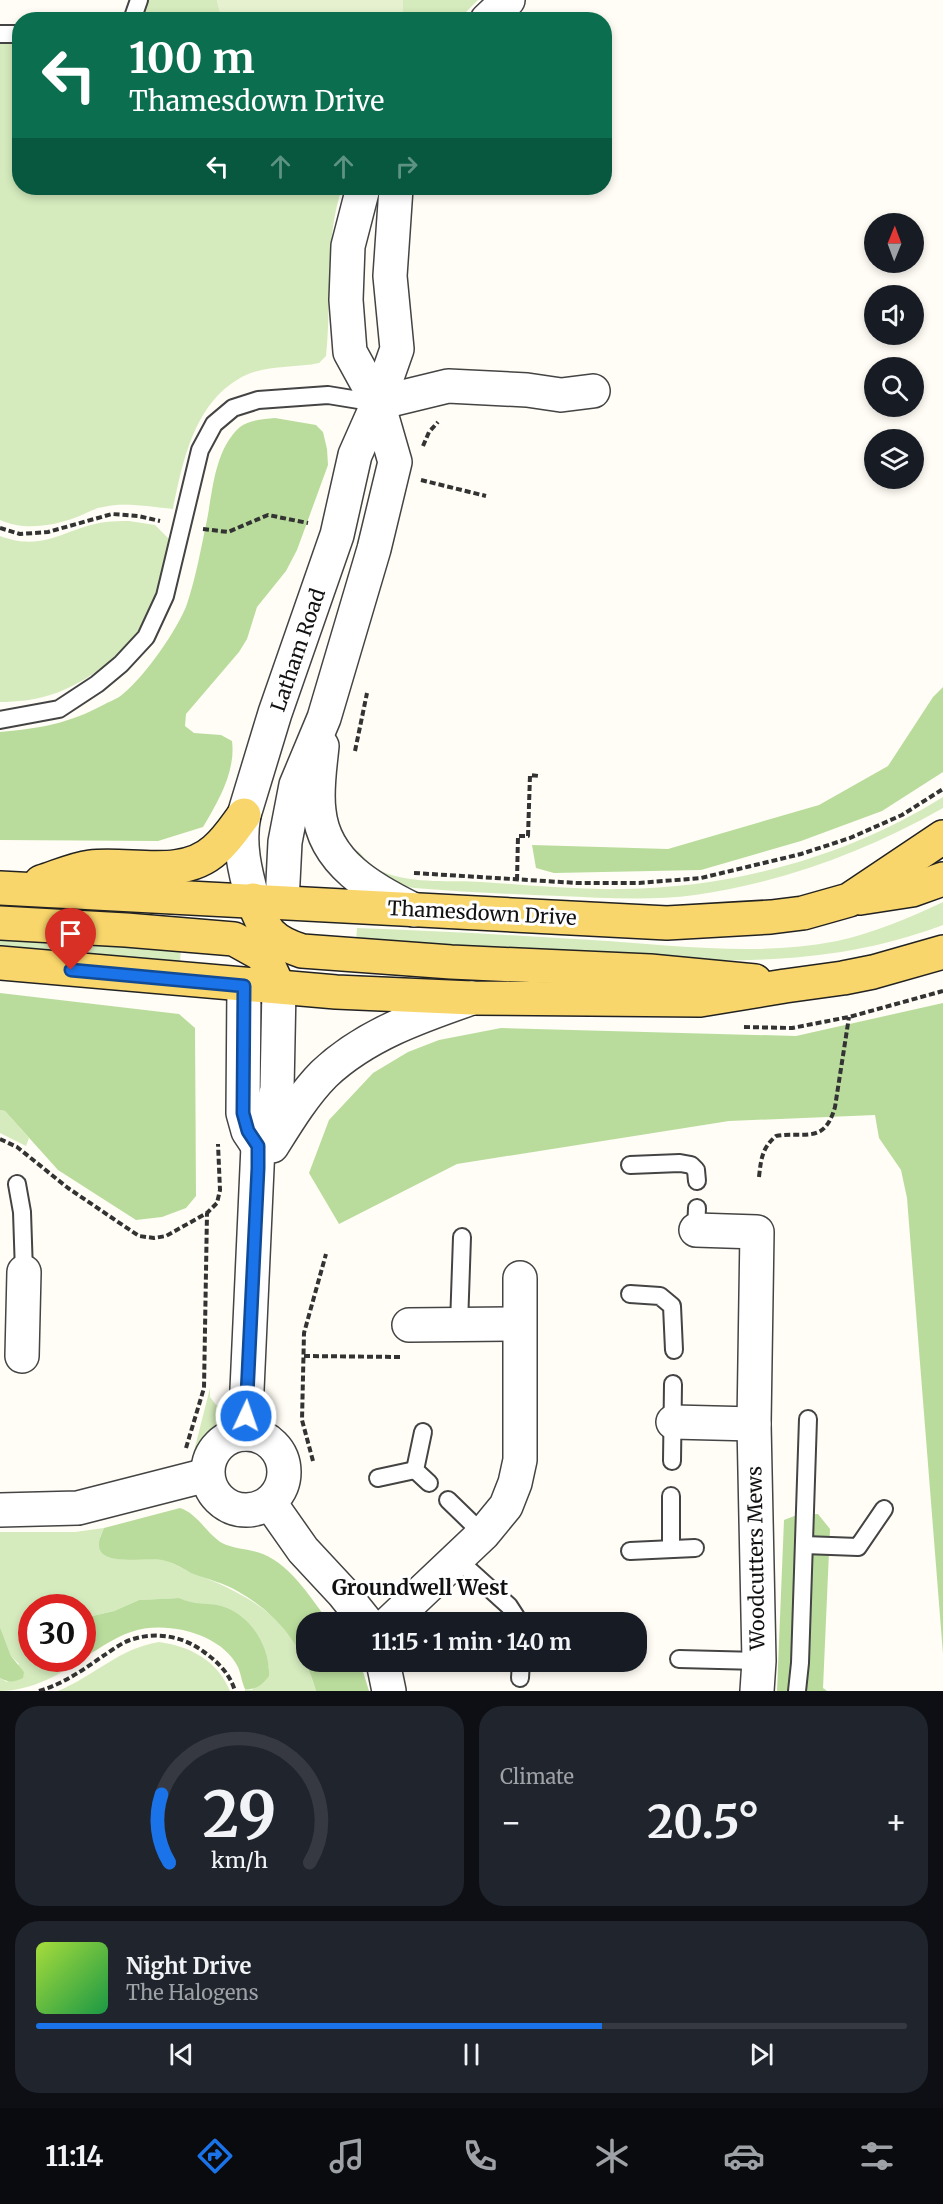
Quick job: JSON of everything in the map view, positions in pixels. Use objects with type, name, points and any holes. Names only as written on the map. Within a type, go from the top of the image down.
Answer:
[{"type":"main road","points":[[10,888],[89,867],[183,866],[214,852],[244,815]]},
{"type":"main road","name":"Thamesdown Drive","points":[[10,888],[667,922],[771,917],[803,913],[849,900],[943,837]]},
{"type":"main road","points":[[849,900],[912,890],[943,879]]},
{"type":"main road","points":[[267,901],[264,925],[281,944],[302,951],[650,971],[738,978],[785,986]]},
{"type":"main road","points":[[244,986],[248,946],[267,901]]},
{"type":"main road","points":[[0,923],[234,939],[261,954],[279,988]]},
{"type":"main road","points":[[279,988],[281,944]]},
{"type":"main road","points":[[0,963],[279,988],[472,998],[700,1000],[843,978],[943,952]]},
{"type":"street","points":[[495,12],[508,0]]},
{"type":"street","name":"Latham Road","points":[[267,901],[285,843],[296,785],[324,718],[374,549],[395,462],[378,403],[350,352],[348,246],[361,195]]},
{"type":"street","name":"Latham Road","points":[[267,901],[243,866],[244,815],[272,723],[337,535],[355,455],[378,403],[397,349],[390,276],[396,195]]},
{"type":"street","points":[[378,403],[448,386],[527,390],[561,395],[593,391]]},
{"type":"street","name":"Latham Road","points":[[324,718],[318,811],[322,829],[336,854],[351,871],[378,892],[414,910]]},
{"type":"street","points":[[244,986],[243,1113],[258,1157]]},
{"type":"street","points":[[245,1434],[258,1157],[277,1089],[279,988]]},
{"type":"street","points":[[258,1157],[322,1076],[344,1057],[414,1018],[472,998]]},
{"type":"street","name":"Woodcutters Mews","points":[[697,1219],[757,1232],[754,1424],[758,1676]]},
{"type":"street","points":[[22,1356],[11,1320],[24,1272]]},
{"type":"street","points":[[401,1612],[483,1534],[506,1506],[515,1483],[520,1460],[520,1278]]},
{"type":"street","points":[[409,1325],[519,1324]]},
{"type":"street","points":[[673,1422],[754,1424]]},
{"type":"street","points":[[0,1510],[78,1508],[196,1478],[221,1442],[232,1436],[245,1434],[257,1435],[268,1441],[282,1459],[285,1471],[278,1494],[270,1503],[260,1509],[248,1511],[225,1506],[210,1488],[196,1478]]},
{"type":"street","points":[[270,1503],[303,1550],[358,1612]]},
{"type":"street","points":[[385,1672],[389,1691]]},
{"type":"lane","points":[[0,720],[59,709],[98,684],[121,664],[146,637],[165,596],[200,450],[214,424],[233,408],[258,400],[328,395],[378,403]]},
{"type":"lane","points":[[630,1165],[686,1164],[696,1170],[697,1182]]},
{"type":"lane","points":[[17,1184],[22,1212],[24,1272]]},
{"type":"lane","points":[[459,1325],[462,1237]]},
{"type":"lane","points":[[630,1294],[660,1296],[672,1306],[674,1350]]},
{"type":"lane","points":[[672,1461],[673,1384]]},
{"type":"lane","points":[[797,1691],[800,1663],[807,1419]]},
{"type":"lane","points":[[415,1470],[423,1432]]},
{"type":"lane","points":[[378,1478],[415,1470]]},
{"type":"lane","points":[[415,1470],[429,1482]]},
{"type":"lane","points":[[671,1496],[671,1548]]},
{"type":"lane","points":[[448,1500],[483,1534]]},
{"type":"lane","points":[[804,1545],[858,1547],[884,1509]]},
{"type":"lane","points":[[630,1551],[695,1548]]},
{"type":"lane","points":[[457,1559],[513,1612]]},
{"type":"lane","points":[[680,1659],[758,1676]]},
{"type":"path","points":[[414,478],[486,496]]},
{"type":"path","points":[[517,880],[518,836],[528,836],[530,775],[539,776]]},
{"type":"path","points":[[407,872],[517,880],[639,883],[701,878],[801,854],[850,838],[902,815],[943,789]]},
{"type":"path","points":[[759,1177],[762,1153],[767,1143],[776,1136],[815,1135],[831,1121],[849,1017]]},
{"type":"path","points":[[0,1139],[17,1147],[68,1188],[139,1236],[154,1238],[166,1236],[207,1213],[217,1203],[220,1190],[217,1133]]},
{"type":"path","points":[[196,1478],[181,1462],[204,1389],[207,1213]]},
{"type":"path","points":[[313,1461],[302,1426],[304,1333],[326,1254]]},
{"type":"path","points":[[304,1356],[408,1357],[409,1325]]},
{"type":"path","points":[[39,1691],[71,1678],[129,1640],[151,1636],[178,1637],[196,1646],[216,1661],[235,1691]]},
{"type":"green space","points":[[147,0],[217,0],[220,12],[143,12]]},
{"type":"green space","points":[[217,0],[403,0],[403,12],[220,12]]},
{"type":"green space","points":[[403,0],[478,0],[466,12],[402,12]]},
{"type":"green space","points":[[0,43],[12,43],[12,195],[340,195],[331,250],[326,356],[319,363],[272,368],[246,375],[214,399],[203,415],[187,451],[173,509],[138,505],[111,506],[68,520],[38,526],[19,525],[0,520]]},
{"type":"green space","points":[[275,418],[316,425],[323,432],[328,465],[297,550],[286,571],[257,607],[247,639],[239,652],[186,714],[185,726],[194,733],[221,735],[232,741],[233,752],[229,775],[203,827],[158,841],[0,840],[0,732],[41,727],[92,711],[120,696],[151,664],[169,639],[187,604],[198,562],[216,470],[225,446],[240,427],[257,420]]},
{"type":"green space","points":[[129,521],[155,525],[170,540],[160,590],[143,624],[131,640],[101,668],[67,689],[44,697],[0,702],[0,536],[30,542],[92,525]]},
{"type":"green space","points":[[943,687],[943,772],[882,811],[801,841],[701,870],[554,873],[536,868],[532,845],[668,849],[819,805],[888,766],[933,697]]},
{"type":"green space","points":[[943,797],[943,808],[914,824],[823,863],[760,882],[678,897],[610,898],[414,888],[395,884],[352,855],[358,851],[382,871],[409,879],[588,889],[664,887],[748,875],[789,865],[869,836]]},
{"type":"green space","points":[[943,902],[943,925],[911,936],[849,951],[786,958],[688,960],[356,941],[357,928],[533,936],[715,948],[807,946],[864,934]]},
{"type":"green space","points":[[0,933],[181,946],[180,964],[0,948]]},
{"type":"green space","points":[[0,993],[179,1014],[195,1028],[196,1196],[186,1208],[162,1217],[136,1220],[58,1170],[5,1111],[0,1110]]},
{"type":"green space","points":[[943,1003],[943,1654],[907,1198],[901,1170],[879,1138],[875,1115],[729,1121],[457,1164],[339,1224],[309,1173],[329,1120],[373,1073],[408,1052],[439,1040],[501,1028],[796,1036]]},
{"type":"green space","points":[[0,1110],[5,1111],[29,1138],[26,1146],[0,1133]]},
{"type":"green space","points":[[210,1388],[210,1397],[216,1405],[224,1407],[230,1404],[229,1415],[224,1424],[203,1444],[191,1463]]},
{"type":"green space","points":[[180,1508],[192,1514],[222,1543],[263,1554],[283,1566],[322,1612],[296,1612],[296,1646],[266,1611],[233,1589],[166,1561],[115,1559],[103,1554],[99,1548],[99,1541],[104,1528]]},
{"type":"green space","points":[[818,1514],[830,1529],[823,1688],[827,1691],[777,1691],[784,1520],[797,1515]]},
{"type":"green space","points":[[104,1528],[100,1537],[148,1558],[168,1561],[216,1582],[255,1603],[285,1630],[296,1646],[296,1672],[310,1672],[316,1691],[245,1691],[245,1689],[252,1690],[269,1668],[259,1638],[242,1617],[191,1604],[179,1598],[139,1600],[114,1611],[96,1615],[96,1594],[18,1594],[18,1663],[11,1656],[0,1627],[0,1532],[75,1532]]},
{"type":"green space","points":[[179,1598],[231,1610],[249,1624],[262,1643],[269,1676],[256,1688],[245,1689],[238,1667],[230,1655],[206,1638],[175,1629],[145,1629],[131,1632],[96,1650],[96,1615],[114,1611],[139,1600]]},
{"type":"green space","points":[[0,1627],[11,1656],[18,1665],[18,1672],[24,1672],[23,1678],[17,1680],[9,1681],[0,1678]]},
{"type":"green space","points":[[159,1642],[192,1651],[218,1671],[230,1691],[58,1691],[96,1672],[119,1656],[144,1645]]},
{"type":"green space","points":[[18,1666],[18,1672],[61,1672],[35,1685],[0,1691],[0,1678],[7,1682]]},
{"type":"green space","points":[[310,1672],[363,1672],[369,1691],[316,1691]]},
{"type":"district","name":"Groundwell West","points":[[420,1588]]},
{"type":"route","points":[[71,970],[244,986],[243,1113],[248,1131],[258,1146],[246,1416]]}]
